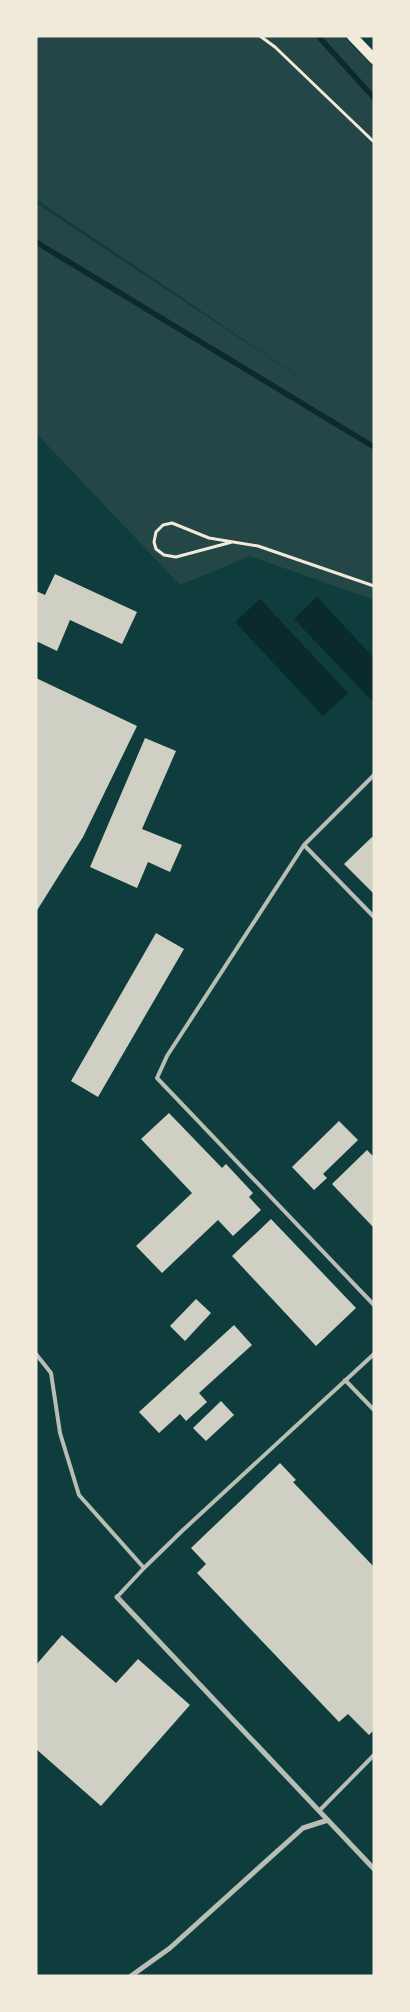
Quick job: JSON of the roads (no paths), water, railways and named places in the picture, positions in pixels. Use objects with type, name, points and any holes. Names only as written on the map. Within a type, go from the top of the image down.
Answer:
[{"type":"main road","points":[[352,36],[374,59]]},
{"type":"street","points":[[117,1597],[374,1869]]},
{"type":"street","points":[[131,1976],[170,1948],[303,1828],[328,1820]]},
{"type":"lane","points":[[374,775],[304,845],[167,1056],[157,1078],[374,1305]]},
{"type":"lane","points":[[304,845],[374,917]]},
{"type":"lane","points":[[36,1354],[51,1373],[60,1433],[79,1495],[144,1568]]},
{"type":"lane","points":[[117,1597],[144,1568],[374,1354]]},
{"type":"lane","points":[[346,1380],[374,1410]]},
{"type":"lane","points":[[319,1811],[374,1755]]},
{"type":"waterway","points":[[318,36],[374,98]]},
{"type":"waterway","points":[[36,242],[374,447]]}]
